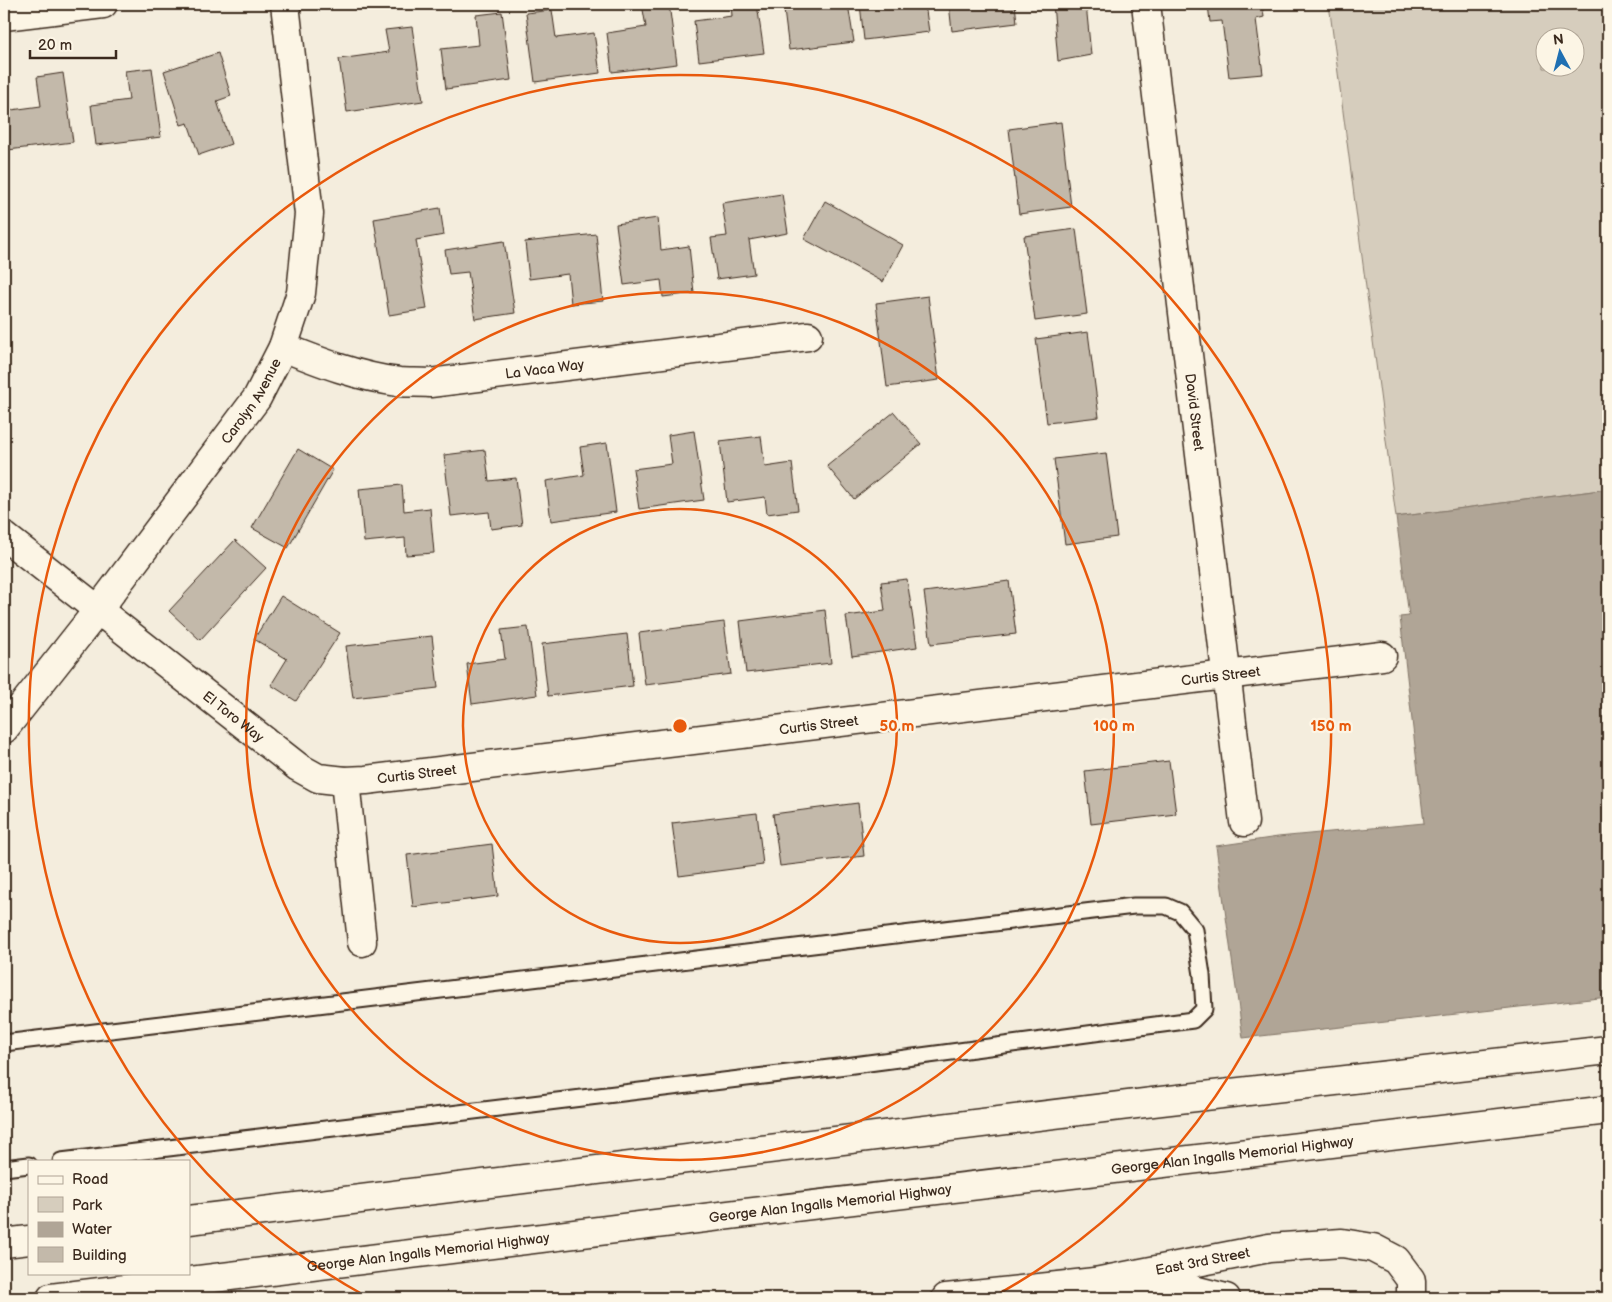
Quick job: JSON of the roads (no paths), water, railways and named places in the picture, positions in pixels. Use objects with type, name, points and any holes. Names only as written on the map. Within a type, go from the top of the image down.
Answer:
[{"type":"main road","points":[[4,16],[104,4]]},
{"type":"main road","name":"Carolyn Avenue","points":[[4,729],[98,610],[257,398],[283,347],[301,293],[309,214],[285,4]]},
{"type":"main road","name":"David Street","points":[[1146,4],[1244,822]]},
{"type":"main road","name":"La Vaca Way","points":[[283,347],[325,364],[366,376],[399,382],[430,383],[808,336]]},
{"type":"main road","name":"El Toro Way","points":[[4,536],[298,767],[318,778],[345,781]]},
{"type":"main road","name":"Curtis Street","points":[[345,781],[366,780],[1382,656]]},
{"type":"main road","points":[[345,781],[362,942]]},
{"type":"main road","points":[[190,1220],[1161,1101],[1608,1050]]},
{"type":"main road","name":"George Alan Ingalls Memorial Highway","points":[[51,1298],[1608,1110]]},
{"type":"main road","points":[[4,1243],[28,1240]]},
{"type":"main road","name":"East 3rd Street","points":[[1095,1282],[1269,1248],[1342,1243],[1373,1248],[1396,1260],[1411,1280],[1411,1298]]},
{"type":"main road","points":[[946,1298],[1095,1282]]},
{"type":"main road","name":"East 3rd Street","points":[[1095,1282],[1186,1288],[1226,1298]]},
{"type":"lane","points":[[4,1043],[1134,906],[1166,906],[1180,912],[1195,930],[1202,975],[1204,1009],[1193,1020],[828,1068],[69,1160]]},
{"type":"lane","points":[[4,1168],[28,1165]]},
{"type":"water","points":[[1608,489],[1608,997],[1243,1038],[1216,846],[1278,837],[1424,823],[1400,617],[1409,616],[1396,517]]}]
